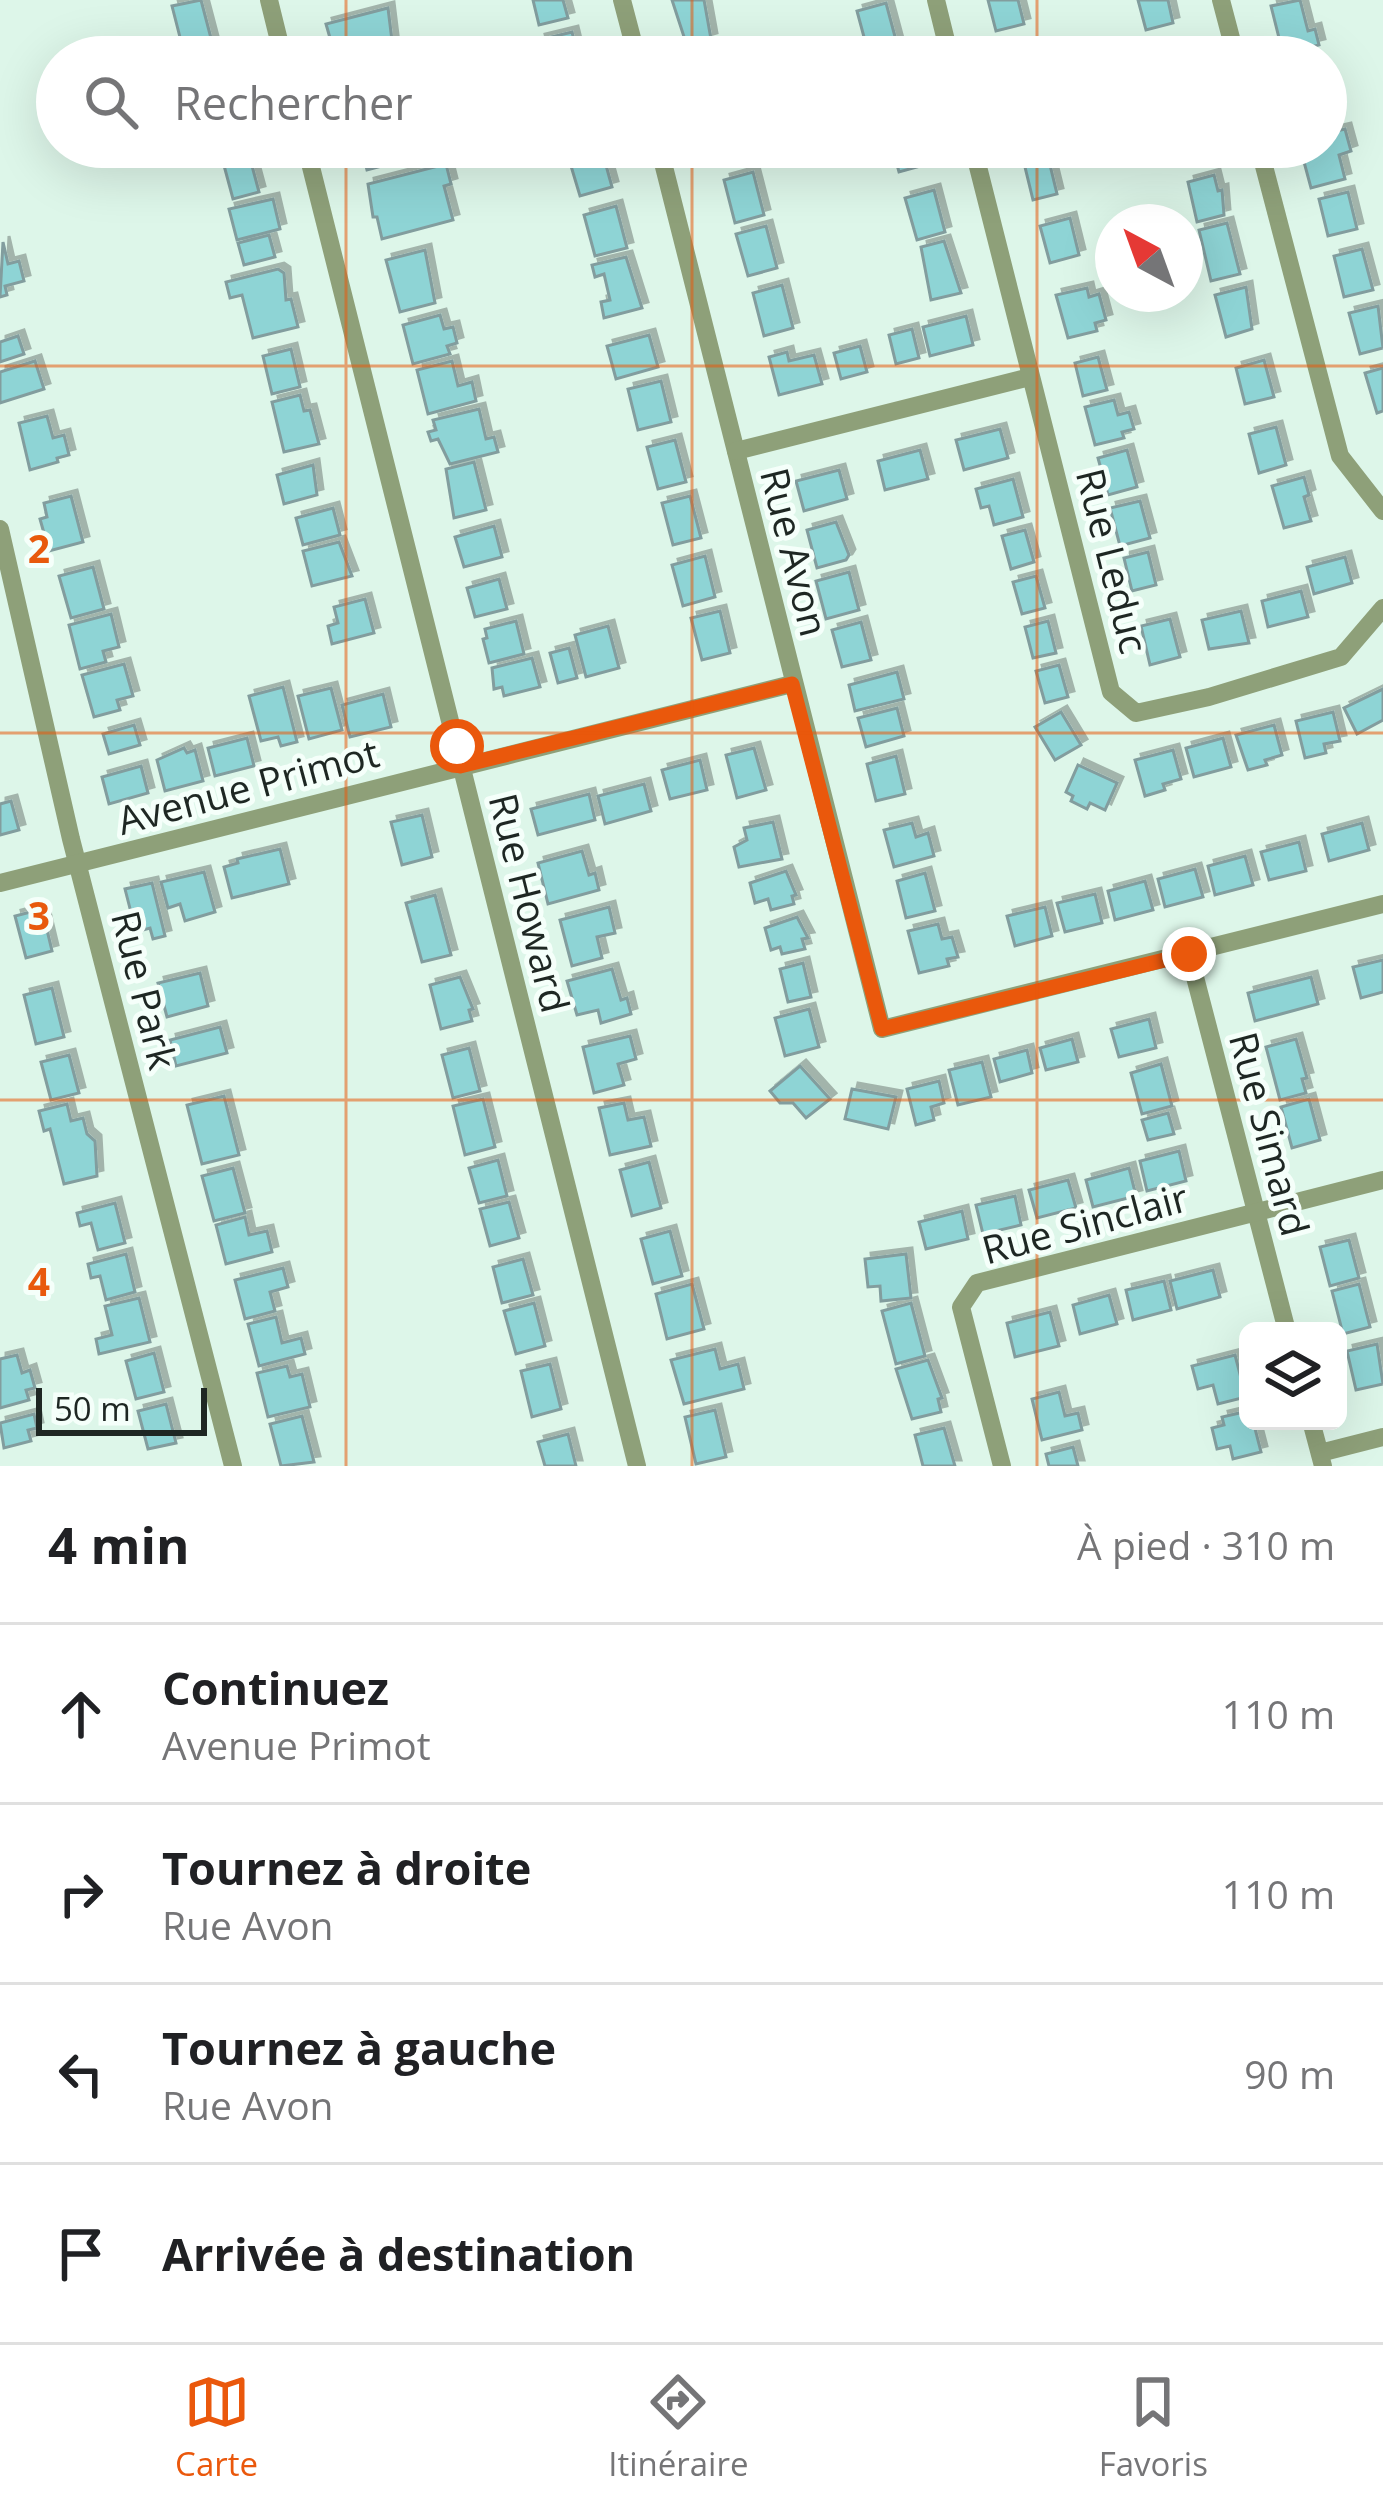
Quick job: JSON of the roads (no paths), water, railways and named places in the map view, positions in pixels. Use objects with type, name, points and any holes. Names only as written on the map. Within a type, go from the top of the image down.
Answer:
[{"type":"street","points":[[269,0],[278,36]]},
{"type":"street","points":[[622,0],[631,36]]},
{"type":"street","points":[[936,0],[945,36]]},
{"type":"street","points":[[1221,0],[1230,36]]},
{"type":"street","name":"Rue Howard","points":[[311,168],[637,1466]]},
{"type":"street","name":"Rue Avon","points":[[664,168],[882,1029],[1383,904]]},
{"type":"street","name":"Rue Leduc","points":[[978,168],[1111,692],[1136,713],[1209,697],[1341,657],[1383,608]]},
{"type":"street","points":[[1265,168],[1340,456],[1383,511]]},
{"type":"street","points":[[736,451],[1030,377]]},
{"type":"street","name":"Rue Park","points":[[0,529],[78,866],[233,1466]]},
{"type":"street","name":"Avenue Primot","points":[[0,884],[792,684]]},
{"type":"street","name":"Rue Simard","points":[[1189,954],[1285,1322]]},
{"type":"street","name":"Rue Sinclair","points":[[1002,1466],[961,1307],[977,1283],[1383,1180]]},
{"type":"street","points":[[1313,1430],[1321,1460],[1383,1437]]}]
